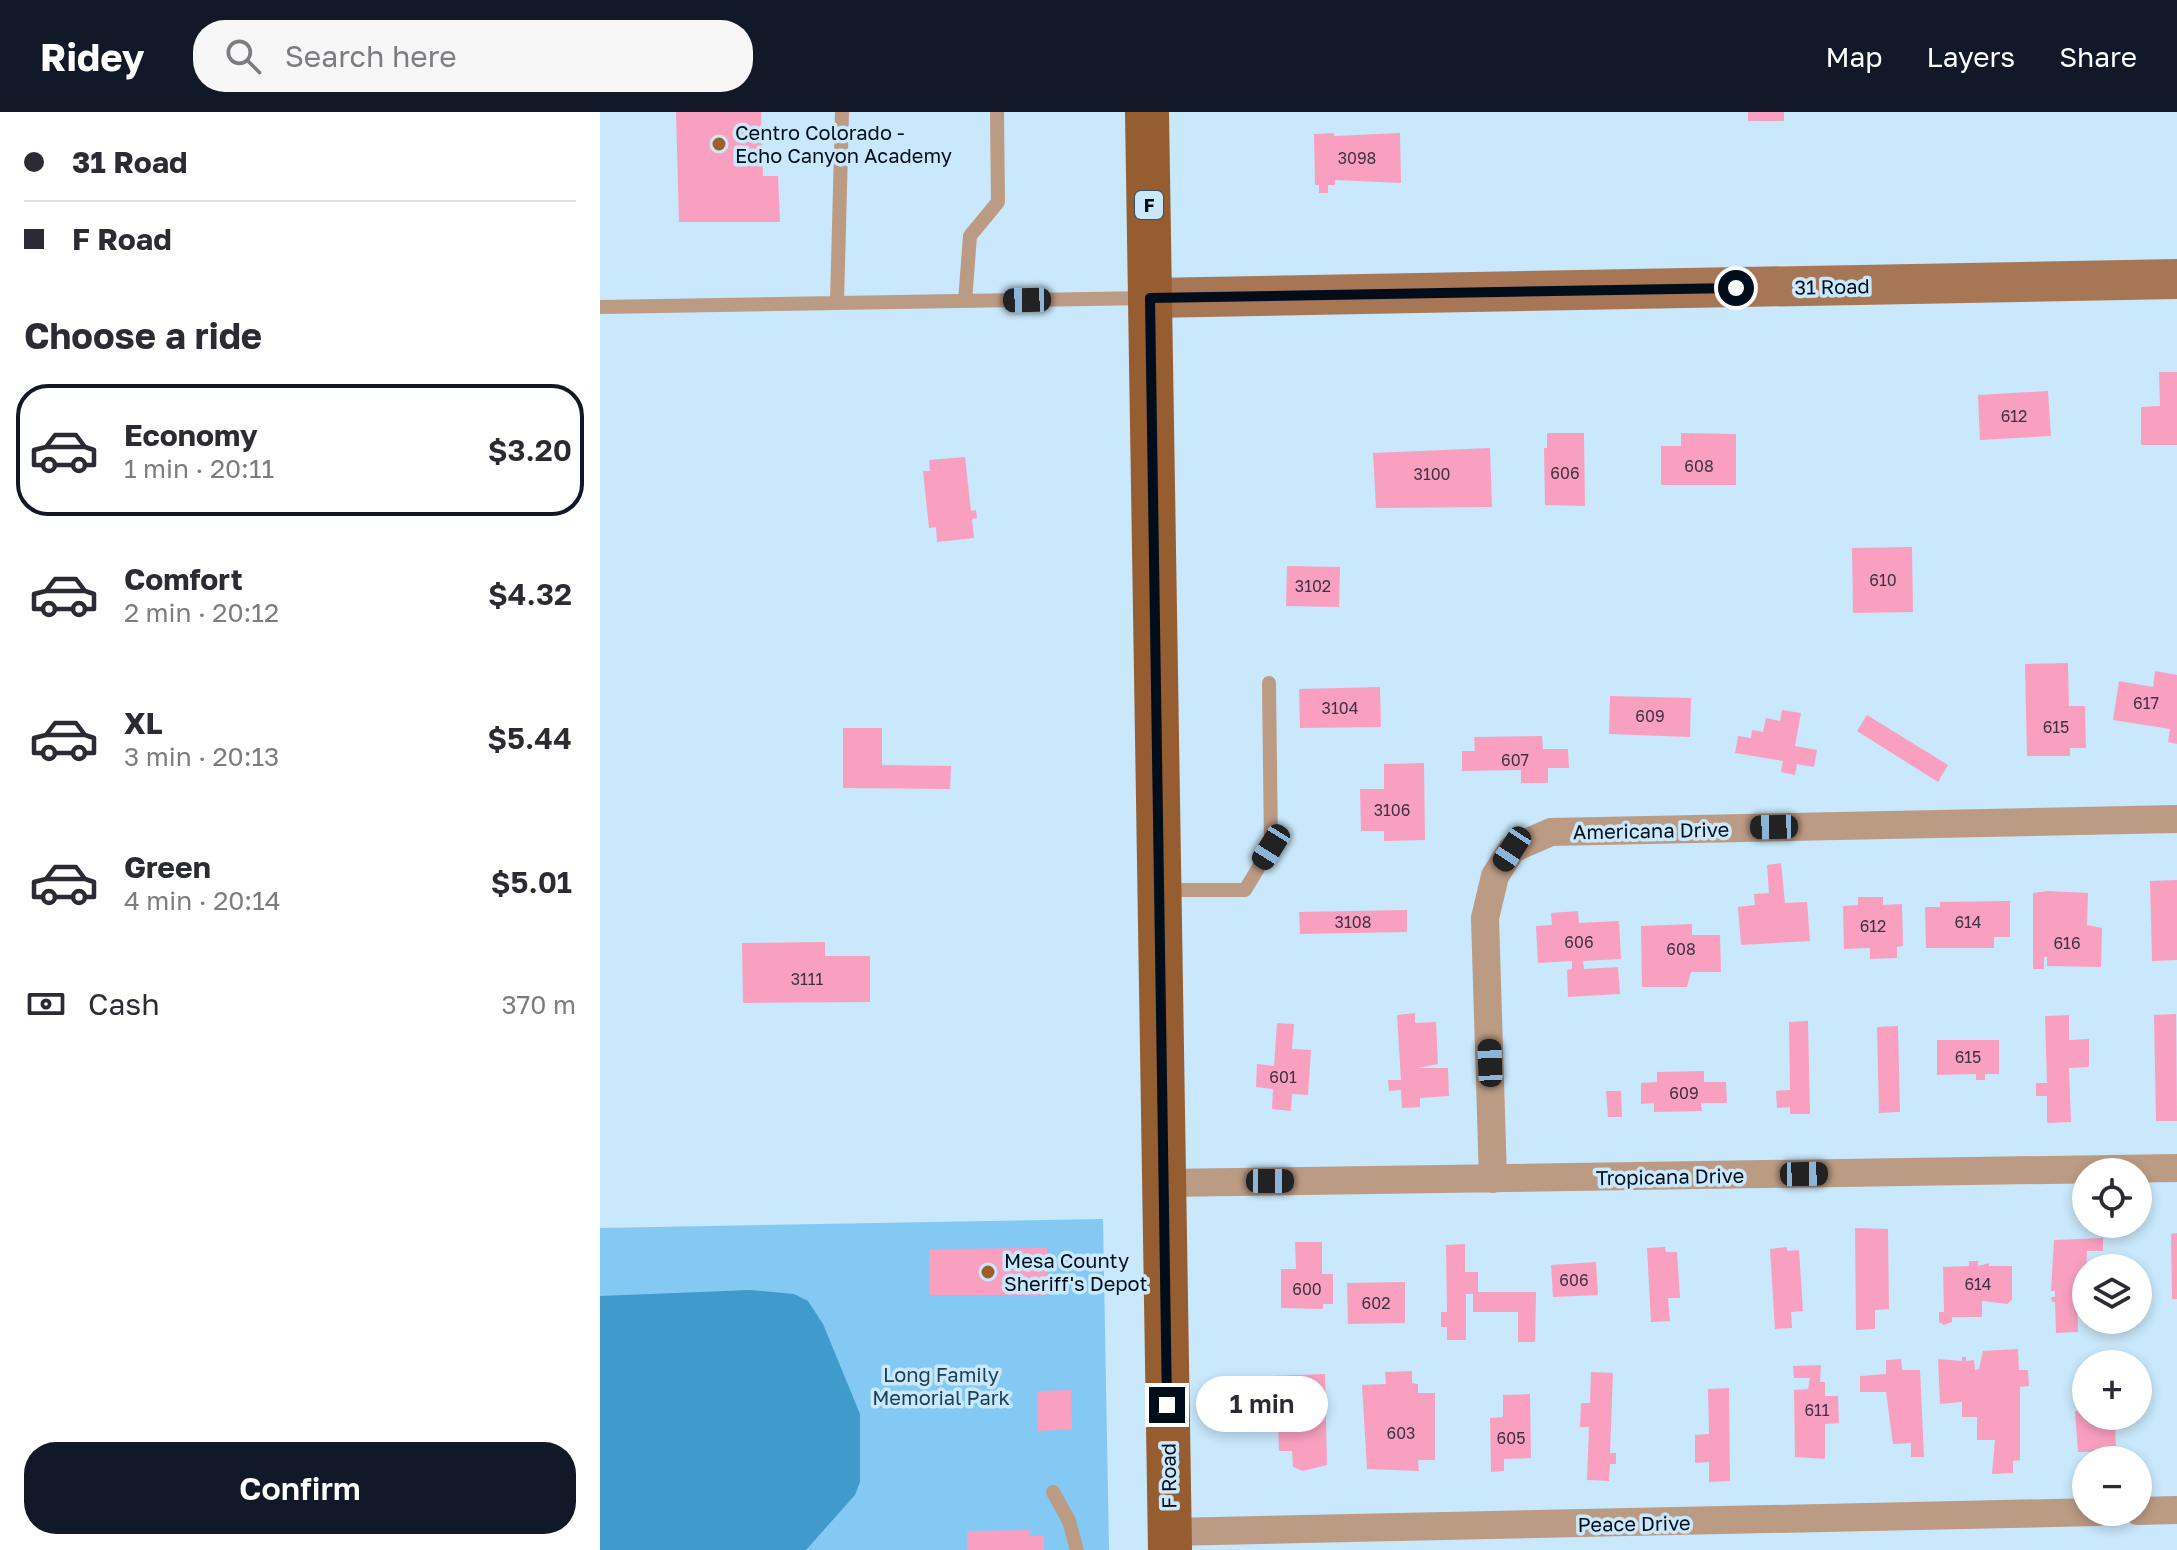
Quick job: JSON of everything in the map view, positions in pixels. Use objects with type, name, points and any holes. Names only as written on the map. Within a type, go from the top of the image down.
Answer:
[{"type":"main road","name":"F","points":[[1147,112],[1150,298]]},
{"type":"main road","name":"F Road","points":[[1150,298],[1162,890],[1163,1183],[1170,1541]]},
{"type":"street","name":"31 Road","points":[[1150,298],[2177,279]]},
{"type":"street","name":"Americana Drive","points":[[1493,1179],[1485,918],[1495,876],[1512,849],[1551,832],[2177,819]]},
{"type":"street","name":"Tropicana Drive","points":[[1163,1183],[2177,1168]]},
{"type":"street","points":[[2152,1511],[2177,1510]]},
{"type":"street","name":"Peace Drive","points":[[1170,1541],[2072,1513]]},
{"type":"lane","points":[[837,303],[842,112]]},
{"type":"lane","points":[[965,301],[970,236],[998,202],[997,112]]},
{"type":"lane","points":[[600,307],[1150,298]]},
{"type":"lane","points":[[1162,890],[1245,890],[1271,847],[1269,683]]},
{"type":"lane","points":[[1053,1492],[1069,1521],[1077,1550]]},
{"type":"green space","name":"Long Family Memorial Park","points":[[1103,1219],[1109,1550],[600,1550],[600,1228]]},
{"type":"shaded area","points":[[750,1290],[794,1294],[808,1301],[823,1324],[860,1414],[860,1482],[855,1495],[806,1550],[600,1550],[600,1296]]},
{"type":"building","name":"Centro Colorado - Echo Canyon Academy","points":[[676,112],[761,112],[763,176],[778,176],[780,222],[679,222]]},
{"type":"building","points":[[1748,112],[1784,112],[1784,121],[1748,121]]},
{"type":"building","points":[[1334,133],[1334,136],[1400,133],[1401,183],[1335,180],[1335,185],[1328,185],[1328,193],[1319,193],[1319,185],[1315,185],[1314,134]]},
{"type":"building","points":[[2159,372],[2177,372],[2177,445],[2141,445],[2141,407],[2160,406]]},
{"type":"building","points":[[2048,391],[2051,436],[1980,440],[1978,395]]},
{"type":"building","points":[[1547,433],[1584,433],[1585,506],[1545,505],[1544,448],[1547,448]]},
{"type":"building","points":[[1681,433],[1736,434],[1736,485],[1661,485],[1661,446],[1681,446]]},
{"type":"building","points":[[1490,448],[1492,507],[1376,508],[1373,453]]},
{"type":"building","points":[[965,457],[971,511],[976,510],[977,518],[972,519],[974,538],[937,542],[936,527],[929,528],[923,471],[930,471],[929,460]]},
{"type":"building","points":[[1912,547],[1913,612],[1853,613],[1852,548]]},
{"type":"building","points":[[1287,566],[1340,567],[1339,607],[1286,606]]},
{"type":"building","points":[[2068,663],[2069,706],[2085,706],[2086,748],[2070,748],[2070,756],[2027,756],[2025,664]]},
{"type":"building","points":[[2155,671],[2177,675],[2177,744],[2168,742],[2170,729],[2113,720],[2119,681],[2153,687]]},
{"type":"building","points":[[1380,687],[1381,727],[1300,728],[1299,689]]},
{"type":"building","points":[[1610,696],[1691,698],[1690,737],[1609,734]]},
{"type":"building","points":[[1782,710],[1801,713],[1795,746],[1817,750],[1814,767],[1797,764],[1795,775],[1781,772],[1783,761],[1735,753],[1738,736],[1751,738],[1752,730],[1763,732],[1766,718],[1780,721]]},
{"type":"building","points":[[1867,715],[1948,765],[1938,782],[1857,731]]},
{"type":"building","points":[[843,728],[882,728],[882,765],[951,766],[950,789],[843,788]]},
{"type":"building","points":[[1542,736],[1543,749],[1568,749],[1569,768],[1548,768],[1548,783],[1521,783],[1521,770],[1462,771],[1462,751],[1475,751],[1474,737]]},
{"type":"building","points":[[1424,763],[1425,840],[1384,841],[1384,831],[1361,831],[1360,789],[1384,789],[1384,764]]},
{"type":"building","points":[[1781,863],[1785,903],[1807,902],[1810,941],[1741,945],[1738,907],[1755,905],[1754,894],[1769,893],[1767,865]]},
{"type":"building","points":[[2177,880],[2177,960],[2152,961],[2150,881]]},
{"type":"building","points":[[2033,893],[2088,893],[2087,925],[2102,928],[2101,967],[2047,966],[2047,957],[2044,957],[2044,969],[2033,969]]},
{"type":"building","points":[[1858,897],[1883,897],[1883,905],[1902,904],[1903,946],[1897,947],[1897,958],[1870,959],[1870,948],[1844,949],[1843,906],[1858,905]]},
{"type":"building","points":[[2010,901],[2010,937],[1994,937],[1994,948],[1926,948],[1925,907],[1940,907],[1940,902]]},
{"type":"building","points":[[1407,910],[1407,932],[1300,934],[1299,912]]},
{"type":"building","points":[[1578,911],[1579,923],[1619,921],[1621,959],[1583,961],[1584,969],[1618,967],[1620,994],[1568,997],[1567,970],[1572,969],[1572,961],[1538,963],[1536,926],[1552,925],[1551,913]]},
{"type":"building","points":[[1692,924],[1692,935],[1720,935],[1721,972],[1691,972],[1687,987],[1642,987],[1641,926]]},
{"type":"building","points":[[825,942],[825,956],[870,956],[870,1002],[743,1003],[742,943]]},
{"type":"building","points":[[1415,1013],[1415,1023],[1436,1022],[1438,1064],[1418,1068],[1448,1068],[1449,1096],[1420,1098],[1420,1107],[1402,1108],[1401,1090],[1389,1091],[1388,1080],[1401,1080],[1397,1015]]},
{"type":"building","points":[[2176,1014],[2177,1121],[2156,1121],[2154,1015]]},
{"type":"building","points":[[2069,1015],[2069,1040],[2089,1039],[2089,1067],[2069,1068],[2071,1122],[2047,1123],[2047,1096],[2036,1096],[2036,1083],[2047,1083],[2045,1016]]},
{"type":"building","points":[[1808,1021],[1810,1114],[1790,1114],[1790,1107],[1777,1108],[1776,1091],[1790,1090],[1789,1022]]},
{"type":"building","points":[[1277,1023],[1294,1024],[1292,1049],[1311,1050],[1308,1095],[1292,1094],[1291,1111],[1272,1109],[1273,1089],[1256,1087],[1257,1064],[1274,1066]]},
{"type":"building","points":[[1898,1026],[1900,1112],[1879,1113],[1877,1027]]},
{"type":"building","points":[[1937,1040],[1999,1040],[1999,1074],[1985,1074],[1985,1080],[1976,1080],[1976,1074],[1937,1075]]},
{"type":"building","points":[[1704,1071],[1704,1082],[1726,1082],[1727,1103],[1701,1103],[1702,1111],[1654,1112],[1654,1103],[1641,1104],[1641,1083],[1657,1082],[1657,1072]]},
{"type":"building","points":[[1606,1091],[1621,1091],[1622,1117],[1608,1117]]},
{"type":"building","points":[[1855,1228],[1888,1229],[1889,1309],[1875,1310],[1875,1329],[1856,1330]]},
{"type":"building","points":[[2177,1233],[2177,1299],[2172,1299],[2171,1234]]},
{"type":"building","points":[[2103,1238],[2103,1251],[2072,1254],[2072,1332],[2056,1333],[2055,1302],[2051,1297],[2055,1297],[2055,1291],[2051,1291],[2054,1240]]},
{"type":"building","points":[[1295,1242],[1322,1242],[1322,1274],[1333,1274],[1333,1304],[1323,1304],[1323,1309],[1281,1308],[1281,1269],[1296,1269]]},
{"type":"building","points":[[1465,1244],[1465,1272],[1478,1272],[1478,1292],[1536,1292],[1535,1342],[1518,1342],[1518,1312],[1473,1312],[1473,1294],[1466,1294],[1466,1340],[1447,1340],[1447,1327],[1441,1327],[1441,1312],[1447,1312],[1446,1245]]},
{"type":"building","points":[[1665,1247],[1666,1252],[1677,1252],[1680,1298],[1668,1298],[1670,1321],[1651,1322],[1647,1248]]},
{"type":"building","points":[[1787,1247],[1787,1251],[1799,1250],[1803,1311],[1791,1312],[1792,1328],[1775,1329],[1770,1249]]},
{"type":"building","name":"Mesa County Sheriff's Depot","points":[[1047,1248],[1047,1295],[929,1295],[929,1249]]},
{"type":"building","points":[[1969,1261],[1978,1261],[1978,1266],[1989,1263],[1989,1266],[2012,1266],[2012,1300],[2007,1304],[1982,1301],[1982,1317],[1952,1317],[1952,1322],[1944,1325],[1939,1322],[1939,1312],[1944,1312],[1943,1267],[1969,1266]]},
{"type":"building","points":[[1596,1262],[1598,1295],[1553,1297],[1551,1265]]},
{"type":"building","points":[[1405,1282],[1405,1323],[1348,1324],[1347,1283]]},
{"type":"building","points":[[2018,1349],[2019,1370],[2028,1370],[2029,1386],[2020,1387],[2020,1460],[2013,1461],[2013,1473],[1992,1474],[1995,1440],[1977,1440],[1977,1417],[1962,1417],[1962,1402],[1940,1404],[1938,1359],[1962,1361],[1962,1357],[1966,1357],[1966,1361],[1974,1360],[1975,1370],[1979,1369],[1983,1351]]},
{"type":"building","points":[[1901,1359],[1902,1370],[1920,1370],[1924,1457],[1911,1457],[1911,1443],[1893,1444],[1886,1392],[1860,1392],[1860,1376],[1886,1374],[1886,1360]]},
{"type":"building","points":[[1821,1365],[1820,1382],[1825,1382],[1825,1396],[1838,1396],[1839,1423],[1825,1424],[1825,1459],[1795,1457],[1794,1390],[1808,1389],[1810,1378],[1794,1378],[1793,1366]]},
{"type":"building","points":[[1412,1371],[1412,1383],[1418,1384],[1418,1393],[1435,1393],[1435,1460],[1418,1460],[1419,1471],[1367,1469],[1362,1385],[1386,1384],[1385,1372]]},
{"type":"building","points":[[1591,1372],[1613,1373],[1610,1453],[1616,1453],[1616,1464],[1610,1464],[1609,1481],[1587,1480],[1589,1427],[1580,1427],[1581,1403],[1590,1403]]},
{"type":"building","points":[[1325,1374],[1327,1465],[1303,1471],[1293,1467],[1292,1451],[1279,1451],[1277,1399],[1291,1397],[1270,1398],[1269,1376]]},
{"type":"building","points":[[1729,1388],[1730,1481],[1709,1482],[1709,1462],[1695,1463],[1695,1435],[1709,1434],[1708,1389]]},
{"type":"building","points":[[1071,1390],[1072,1429],[1038,1431],[1037,1391]]},
{"type":"building","points":[[1530,1394],[1531,1458],[1504,1459],[1504,1471],[1491,1472],[1490,1418],[1503,1417],[1503,1395]]},
{"type":"building","points":[[2076,1430],[2115,1430],[2116,1446],[2078,1446]]},
{"type":"building","points":[[1030,1530],[1030,1536],[1044,1536],[1044,1550],[967,1550],[967,1531]]},
{"type":"place","name":"Centro Colorado - Echo Canyon Academy","points":[[719,144]]},
{"type":"place","name":"Mesa County Sheriff's Depot","points":[[988,1272]]},
{"type":"route","points":[[1167,1405],[1162,890],[1150,298],[1736,288]]}]
